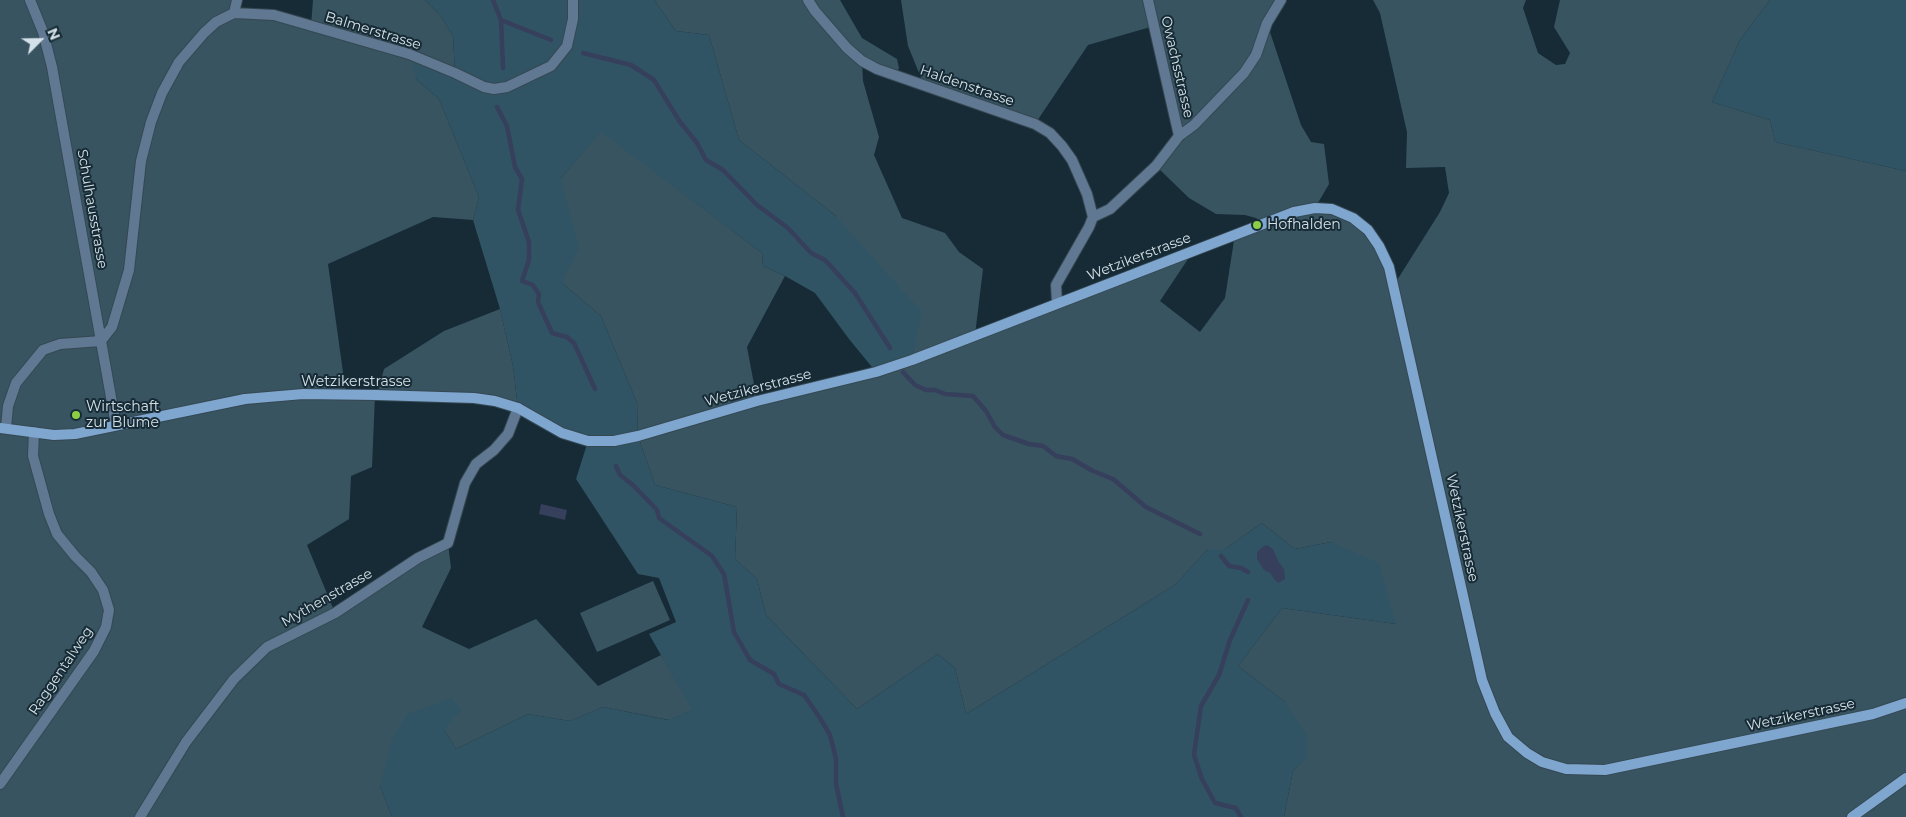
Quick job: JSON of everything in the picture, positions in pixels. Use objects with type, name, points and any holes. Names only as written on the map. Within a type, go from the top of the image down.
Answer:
[{"type":"street","name":"Schulhausstrasse","points":[[30,0],[43,32],[52,67],[116,425]]},
{"type":"street","points":[[3,428],[16,383],[43,350],[60,344],[101,341],[112,327],[128,270],[140,161],[151,122],[162,93],[180,62],[204,33],[216,22],[234,13],[237,0]]},
{"type":"street","name":"Balmerstrasse","points":[[234,13],[274,15],[409,54],[456,73],[484,87],[494,88],[507,87],[551,66],[567,46],[573,19],[573,0]]},
{"type":"street","name":"Haldenstrasse","points":[[808,0],[846,48],[862,61],[877,69],[1035,124],[1050,133],[1072,160],[1087,194],[1093,217]]},
{"type":"street","name":"Owachsstrasse","points":[[1093,217],[1110,209],[1145,177],[1179,136],[1148,0]]},
{"type":"street","points":[[1179,136],[1194,125],[1244,73],[1256,55],[1267,23],[1281,0]]},
{"type":"street","name":"Wetzikerstrasse","points":[[3,428],[54,435],[68,434],[245,399],[303,394],[474,398],[495,401],[518,408],[562,433],[588,441],[614,441],[638,436],[757,401],[876,372],[912,360],[1294,212],[1315,208],[1332,209],[1353,218],[1368,230],[1379,246],[1389,267],[1482,680],[1494,714],[1508,737],[1527,753],[1542,762],[1566,769],[1605,770],[1873,714],[1906,703]]},
{"type":"street","points":[[1058,303],[1056,285],[1093,217]]},
{"type":"street","name":"Mythenstrasse","points":[[140,817],[186,742],[234,679],[267,647],[334,613],[418,558],[448,543],[465,483],[476,464],[494,450],[508,434],[518,408]]},
{"type":"street","name":"Raggentalweg","points":[[0,784],[94,651],[106,627],[109,610],[103,590],[91,572],[75,556],[58,534],[49,514],[33,456],[34,432]]},
{"type":"street","points":[[1852,817],[1906,778]]},
{"type":"shaded area","points":[[0,0],[237,0],[234,13],[311,26],[313,0],[425,0],[440,15],[453,36],[455,73],[416,79],[439,99],[479,197],[473,220],[433,217],[328,264],[346,394],[375,395],[372,467],[351,476],[349,519],[307,545],[335,613],[448,543],[451,568],[422,627],[469,649],[536,619],[598,686],[661,655],[693,710],[669,720],[603,707],[570,721],[528,714],[456,749],[444,729],[380,786],[392,817],[0,817]]},
{"type":"shaded area","points":[[425,0],[654,0],[676,31],[709,35],[739,140],[836,216],[922,312],[912,360],[876,372],[815,293],[763,266],[762,253],[601,132],[561,178],[579,248],[562,283],[601,316],[637,403],[638,436],[655,485],[737,507],[735,559],[757,579],[766,615],[857,709],[938,654],[955,668],[966,714],[1175,585],[1208,549],[1225,549],[1262,523],[1295,549],[1331,542],[1379,563],[1396,624],[1282,608],[1238,666],[1285,702],[1307,735],[1307,757],[1293,771],[1284,817],[392,817],[380,786],[392,739],[407,714],[452,698],[462,710],[444,729],[456,749],[528,714],[570,721],[603,707],[668,720],[692,710],[649,634],[676,622],[659,578],[638,574],[576,479],[588,441],[518,408],[513,366],[500,309],[473,220],[479,197],[439,99],[416,79],[409,54],[455,72],[453,36],[440,15]]},
{"type":"shaded area","points":[[654,0],[840,0],[862,38],[897,59],[899,68],[896,75],[862,62],[863,81],[879,137],[874,155],[902,218],[945,233],[959,252],[983,269],[975,335],[1194,250],[1160,301],[1200,332],[1225,298],[1235,234],[1262,223],[1256,218],[1245,215],[1216,214],[1189,198],[1156,166],[1179,136],[1154,26],[1088,45],[1035,124],[924,85],[908,46],[901,0],[1277,0],[1267,23],[1301,125],[1311,142],[1324,144],[1329,184],[1315,208],[1332,209],[1368,230],[1394,285],[1440,212],[1449,193],[1445,167],[1406,168],[1407,132],[1380,13],[1373,0],[1526,0],[1523,8],[1538,53],[1556,65],[1565,64],[1570,53],[1554,27],[1560,0],[1770,0],[1740,40],[1712,102],[1770,120],[1775,142],[1906,171],[1906,817],[1284,817],[1293,771],[1307,756],[1285,702],[1238,666],[1282,608],[1396,624],[1331,542],[1295,549],[1262,523],[1225,549],[1208,549],[1175,585],[966,714],[955,668],[938,654],[857,709],[766,615],[757,579],[735,559],[737,507],[655,485],[638,436],[637,403],[601,316],[562,283],[561,178],[601,131],[762,253],[763,266],[785,276],[747,347],[757,400],[876,372],[836,216],[739,140],[709,35],[676,31]]},
{"type":"shaded area","points":[[1770,0],[1906,0],[1906,171],[1775,142],[1770,120],[1712,102],[1740,40]]},
{"type":"shaded area","points":[[500,309],[513,366],[518,408],[495,401],[377,395],[384,369],[444,331]]},
{"type":"shaded area","points":[[541,504],[567,510],[565,520],[539,514]]},
{"type":"shaded area","points":[[1267,545],[1273,549],[1284,569],[1285,579],[1278,583],[1270,573],[1264,570],[1257,559],[1257,552]]},
{"type":"shaded area","points":[[653,581],[670,620],[597,652],[580,613]]},
{"type":"waterway","points":[[493,0],[501,20],[551,40]]},
{"type":"waterway","points":[[501,20],[503,68]]},
{"type":"waterway","points":[[583,53],[631,65],[654,80],[680,122],[697,143],[706,160],[723,170],[757,205],[788,228],[811,253],[825,260],[855,293],[890,348]]},
{"type":"waterway","points":[[497,107],[507,126],[515,167],[522,179],[518,210],[529,242],[529,260],[522,281],[533,285],[539,294],[538,302],[552,333],[567,337],[574,343],[595,389]]},
{"type":"waterway","points":[[903,372],[915,385],[926,390],[935,390],[945,394],[973,396],[1003,435],[1029,444],[1043,446],[1056,456],[1072,459],[1093,471],[1113,479],[1146,507],[1200,534]]},
{"type":"waterway","points":[[616,466],[620,475],[634,486],[657,510],[659,518],[712,556],[724,574],[734,632],[750,660],[774,674],[779,684],[804,695],[820,718],[830,735],[836,759],[836,784],[843,817]]},
{"type":"waterway","points":[[1221,556],[1229,566],[1241,568],[1248,572]]},
{"type":"waterway","points":[[1241,817],[1236,808],[1215,803],[1202,779],[1194,755],[1201,706],[1219,675],[1230,640],[1248,600]]},
{"type":"place","name":"Hofhalden","points":[[1257,225]]},
{"type":"place","name":"Wirtschaft zur Blume","points":[[76,415]]}]
